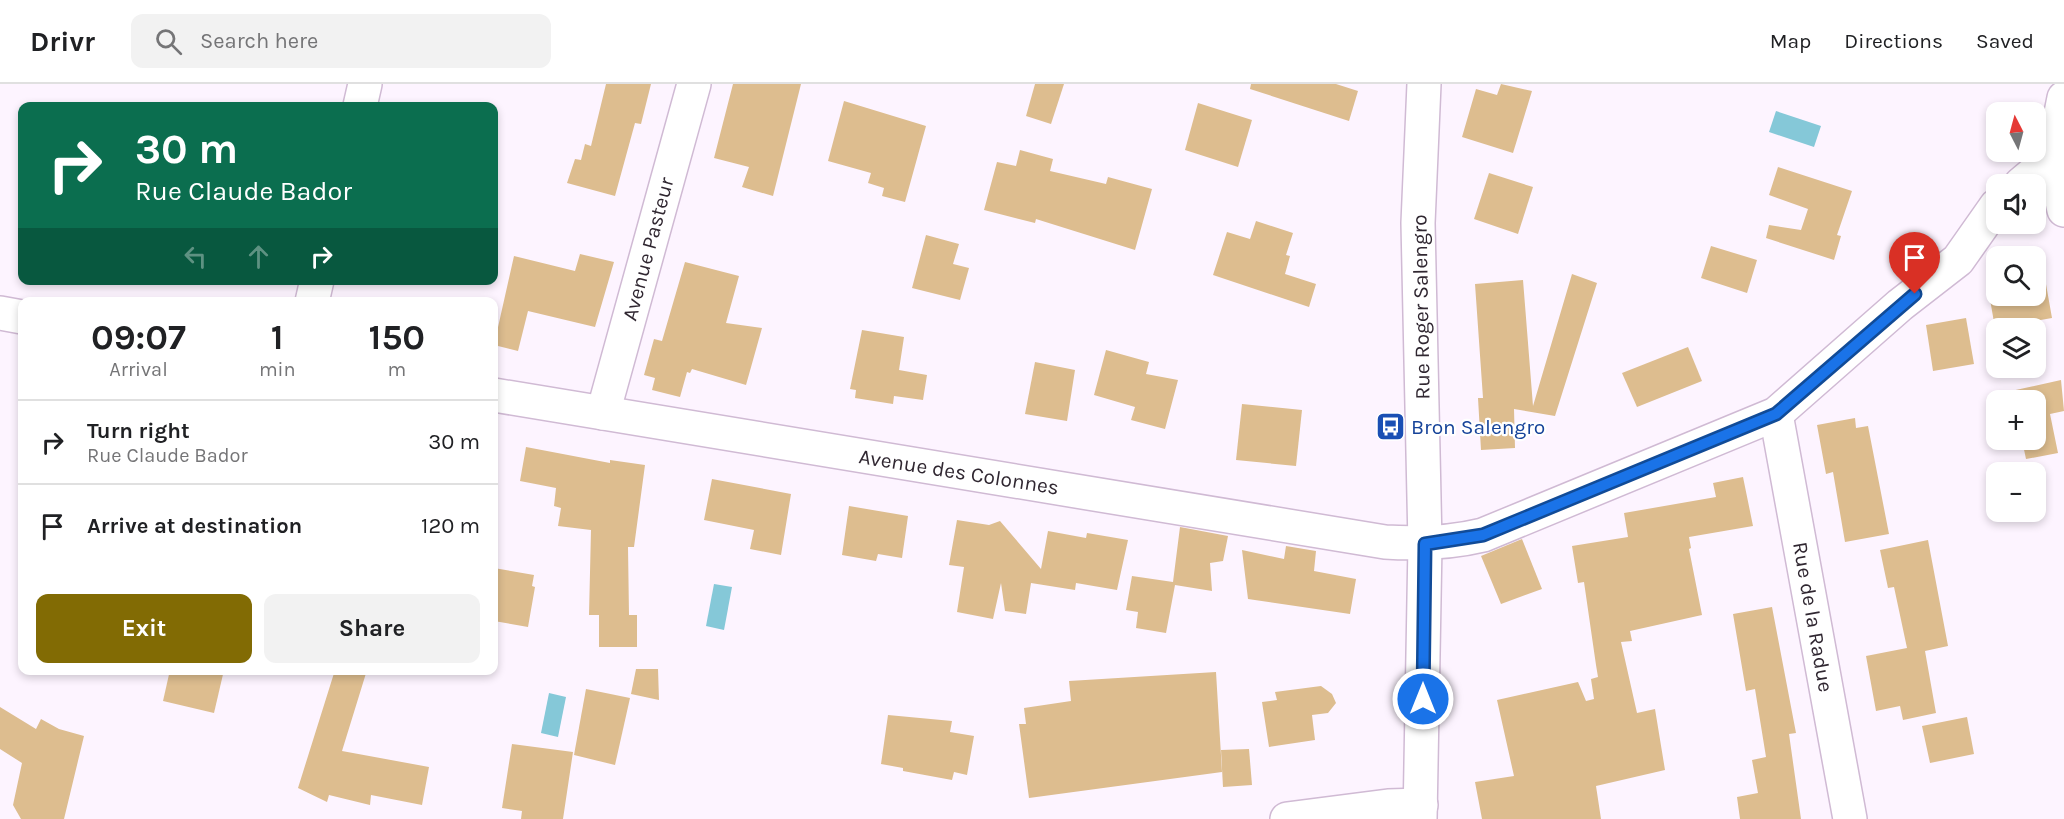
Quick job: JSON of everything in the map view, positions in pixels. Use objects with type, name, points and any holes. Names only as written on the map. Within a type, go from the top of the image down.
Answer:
[{"type":"street","points":[[361,102],[365,84]]},
{"type":"street","name":"Avenue Pasteur","points":[[603,413],[694,84]]},
{"type":"street","name":"Rue Roger Salengro","points":[[1421,812],[1425,544],[1418,223],[1424,84]]},
{"type":"street","points":[[2064,98],[2052,158],[2064,210]]},
{"type":"street","points":[[2033,174],[2052,158]]},
{"type":"street","name":"Avenue des Colonnes","points":[[498,396],[1384,542],[1425,544],[1483,535],[1776,414],[1900,305],[1958,260],[1986,220]]},
{"type":"street","points":[[0,313],[18,316]]},
{"type":"street","name":"Rue de la Radue","points":[[1776,414],[1850,819]]},
{"type":"street","points":[[1287,819],[1388,806],[1421,812]]},
{"type":"water","points":[[1776,111],[1821,126],[1814,147],[1769,132]]},
{"type":"water","points":[[714,584],[732,587],[724,630],[706,626]]},
{"type":"water","points":[[549,693],[566,697],[558,737],[541,733]]},
{"type":"building","points":[[606,84],[651,84],[641,124],[635,123],[615,196],[567,183],[575,159],[581,160],[585,144],[591,146]]},
{"type":"building","points":[[733,84],[801,84],[773,196],[742,187],[749,167],[714,158]]},
{"type":"building","points":[[1035,84],[1064,84],[1051,124],[1026,116]]},
{"type":"building","points":[[1251,84],[1336,84],[1358,91],[1349,121],[1250,89]]},
{"type":"building","points":[[1501,84],[1532,91],[1513,153],[1462,137],[1476,89],[1497,95]]},
{"type":"building","points":[[844,101],[926,126],[905,202],[882,196],[884,188],[868,183],[871,173],[828,161]]},
{"type":"building","points":[[1198,103],[1252,120],[1238,167],[1185,150]]},
{"type":"building","points":[[1020,150],[1053,159],[1050,171],[1106,184],[1108,177],[1152,189],[1135,250],[1036,219],[1035,223],[984,210],[997,162],[1016,166]]},
{"type":"building","points":[[1778,167],[1852,191],[1837,235],[1841,236],[1834,260],[1766,238],[1769,225],[1801,230],[1808,209],[1769,195]]},
{"type":"building","points":[[1489,173],[1533,187],[1518,234],[1474,219]]},
{"type":"building","points":[[1256,221],[1293,233],[1286,255],[1290,256],[1285,274],[1316,284],[1309,307],[1213,275],[1227,232],[1250,239]]},
{"type":"building","points":[[926,235],[959,244],[953,264],[969,268],[960,300],[912,288]]},
{"type":"building","points":[[1711,246],[1757,260],[1747,293],[1701,278]]},
{"type":"building","points":[[580,254],[614,262],[595,327],[528,311],[518,351],[498,346],[498,327],[514,256],[575,271]]},
{"type":"building","points":[[685,262],[739,276],[726,323],[762,328],[746,385],[692,369],[690,373],[687,372],[680,397],[652,390],[655,378],[644,375],[654,339],[662,341]]},
{"type":"building","points":[[1572,274],[1597,283],[1555,416],[1514,409],[1515,448],[1481,450],[1478,398],[1483,398],[1475,284],[1523,280],[1533,406]]},
{"type":"building","points":[[2046,284],[2052,318],[1993,318],[1991,306],[2046,306]]},
{"type":"building","points":[[1966,318],[1974,364],[1933,371],[1926,325]]},
{"type":"building","points":[[862,330],[904,337],[899,370],[927,375],[923,400],[894,396],[893,404],[855,398],[856,390],[850,389]]},
{"type":"building","points":[[1688,347],[1702,381],[1637,407],[1622,373]]},
{"type":"building","points":[[1106,350],[1149,362],[1146,374],[1178,380],[1165,429],[1131,420],[1135,407],[1094,395]]},
{"type":"building","points":[[1035,362],[1075,370],[1067,421],[1025,414]]},
{"type":"building","points":[[2061,380],[2064,411],[2050,414],[2058,453],[2026,459],[2024,450],[2046,450],[2046,390],[2016,390]]},
{"type":"building","points":[[1242,404],[1302,410],[1296,466],[1236,460]]},
{"type":"building","points":[[1855,418],[1856,428],[1868,426],[1889,534],[1845,542],[1833,472],[1826,474],[1817,425]]},
{"type":"building","points":[[526,447],[610,463],[610,460],[645,465],[634,547],[628,547],[629,615],[637,615],[637,647],[599,647],[599,615],[589,615],[591,530],[558,526],[561,508],[554,506],[556,488],[520,481]]},
{"type":"building","points":[[1743,477],[1753,526],[1689,537],[1691,548],[1689,549],[1702,615],[1630,631],[1632,641],[1621,642],[1637,713],[1655,709],[1665,770],[1596,786],[1601,819],[1482,819],[1475,782],[1514,776],[1497,700],[1578,682],[1586,701],[1594,699],[1591,679],[1598,677],[1584,582],[1578,583],[1572,546],[1628,537],[1624,513],[1716,497],[1713,483]]},
{"type":"building","points":[[712,479],[791,494],[781,555],[750,549],[754,530],[704,520]]},
{"type":"building","points":[[849,506],[908,516],[902,558],[878,554],[876,561],[842,555]]},
{"type":"building","points":[[957,520],[989,525],[1000,521],[1041,569],[1048,531],[1086,538],[1087,533],[1128,540],[1117,590],[1076,583],[1075,590],[1031,583],[1026,614],[1005,611],[1001,583],[993,619],[957,612],[964,567],[949,565]]},
{"type":"building","points":[[1180,527],[1228,536],[1223,561],[1210,563],[1212,591],[1175,585],[1166,633],[1136,628],[1138,612],[1126,610],[1132,576],[1173,582]]},
{"type":"building","points":[[1522,539],[1542,589],[1501,604],[1481,556]]},
{"type":"building","points":[[1928,540],[1948,646],[1925,651],[1936,713],[1903,720],[1900,706],[1876,711],[1866,656],[1907,648],[1894,587],[1888,588],[1880,550]]},
{"type":"building","points":[[1286,546],[1316,551],[1314,571],[1356,579],[1350,614],[1248,599],[1242,550],[1284,559]]},
{"type":"building","points":[[498,569],[534,575],[532,586],[535,587],[528,627],[498,622]]},
{"type":"building","points":[[1772,607],[1796,733],[1789,734],[1801,819],[1740,819],[1737,797],[1758,793],[1752,760],[1766,757],[1755,689],[1746,691],[1733,614]]},
{"type":"building","points":[[636,669],[658,669],[659,700],[631,694]]},
{"type":"building","points":[[1216,672],[1222,772],[1029,798],[1019,724],[1026,724],[1024,708],[1071,701],[1069,681]]},
{"type":"building","points":[[169,675],[223,675],[214,713],[163,701]]},
{"type":"building","points":[[333,675],[365,675],[342,751],[429,767],[422,805],[371,795],[370,805],[329,795],[327,802],[298,788]]},
{"type":"building","points":[[1321,686],[1332,694],[1336,703],[1328,713],[1312,715],[1315,740],[1269,747],[1262,702],[1277,700],[1275,692]]},
{"type":"building","points":[[586,689],[630,698],[615,765],[574,755]]},
{"type":"building","points":[[0,707],[36,729],[41,719],[59,729],[84,736],[64,819],[21,819],[13,805],[22,763],[0,749]]},
{"type":"building","points":[[888,715],[952,721],[950,732],[974,736],[967,775],[954,772],[952,780],[903,771],[903,768],[881,764]]},
{"type":"building","points":[[1967,717],[1974,754],[1930,763],[1922,726]]},
{"type":"building","points":[[512,744],[573,752],[563,819],[521,819],[522,811],[502,808]]},
{"type":"building","points":[[1249,749],[1252,785],[1223,787],[1221,750]]},
{"type":"place","name":"Bron Salengro","points":[[1390,427]]},
{"type":"route","points":[[1423,699],[1425,544],[1458,541],[1483,535],[1776,414],[1915,294]]}]
